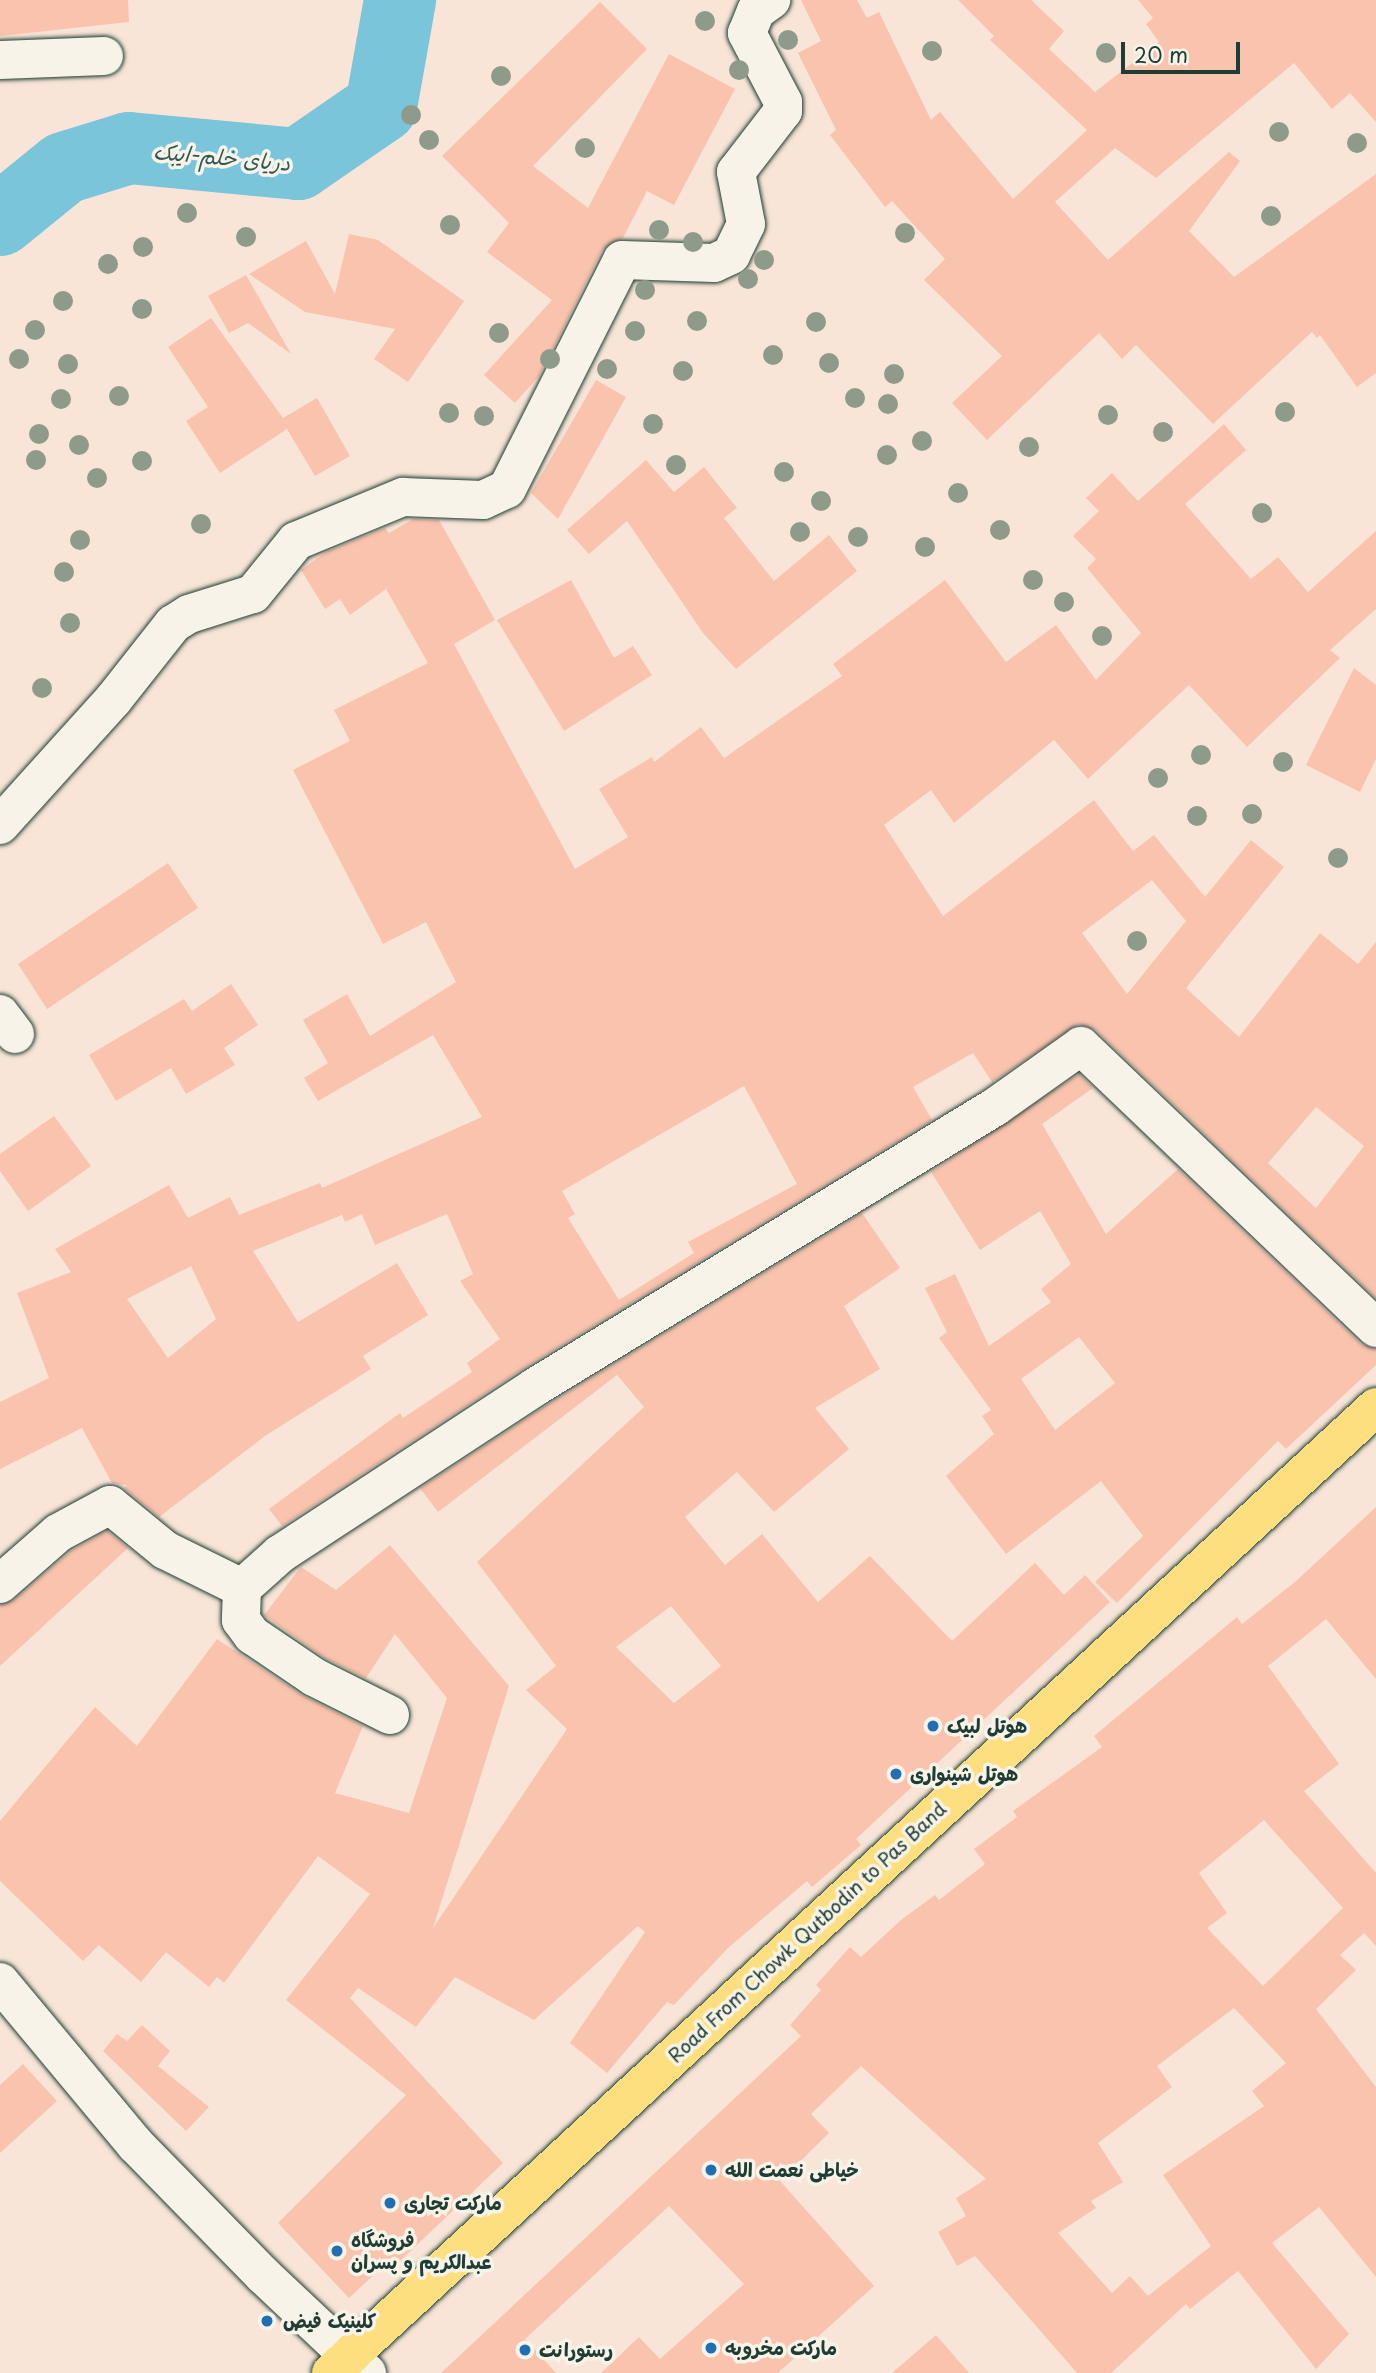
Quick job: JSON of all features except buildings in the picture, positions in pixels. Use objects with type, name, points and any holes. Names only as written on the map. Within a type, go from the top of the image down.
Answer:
[{"type":"main road","name":"Road From Chowk Qutbodin to Pas Band","points":[[350,2367],[1376,1407]]},
{"type":"street","points":[[0,825],[113,700],[173,624],[189,614],[253,594],[296,541],[403,497],[483,500],[508,489],[622,260],[714,263],[732,255],[746,224],[736,172],[783,111],[783,102],[747,33],[756,11],[771,0]]},
{"type":"street","points":[[0,60],[104,56]]},
{"type":"street","points":[[390,1715],[314,1677],[252,1635],[241,1620],[242,1588],[280,1554],[535,1387],[995,1107],[1081,1046],[1376,1328]]},
{"type":"street","points":[[0,1584],[58,1533],[110,1505],[165,1550],[242,1588]]},
{"type":"street","points":[[0,1982],[136,2145],[350,2367]]},
{"type":"waterway","name":"دریای خلم-ایبک","points":[[0,220],[64,168],[129,148],[298,164],[381,107],[400,0]]},
{"type":"place","name":"هوتل لبیک","points":[[933,1726]]},
{"type":"place","name":"هوتل شینواری","points":[[896,1774]]},
{"type":"place","name":"خیاطی نعمت الله","points":[[711,2170]]},
{"type":"place","name":"مارکت تجاری","points":[[390,2203]]},
{"type":"place","name":"فروشگاه عبدالکریم و پسران","points":[[337,2251]]},
{"type":"place","name":"کلینیک فیض","points":[[267,2321]]},
{"type":"place","name":"مارکت مخروبه","points":[[711,2348]]},
{"type":"place","name":"رستورانت","points":[[525,2350]]}]
